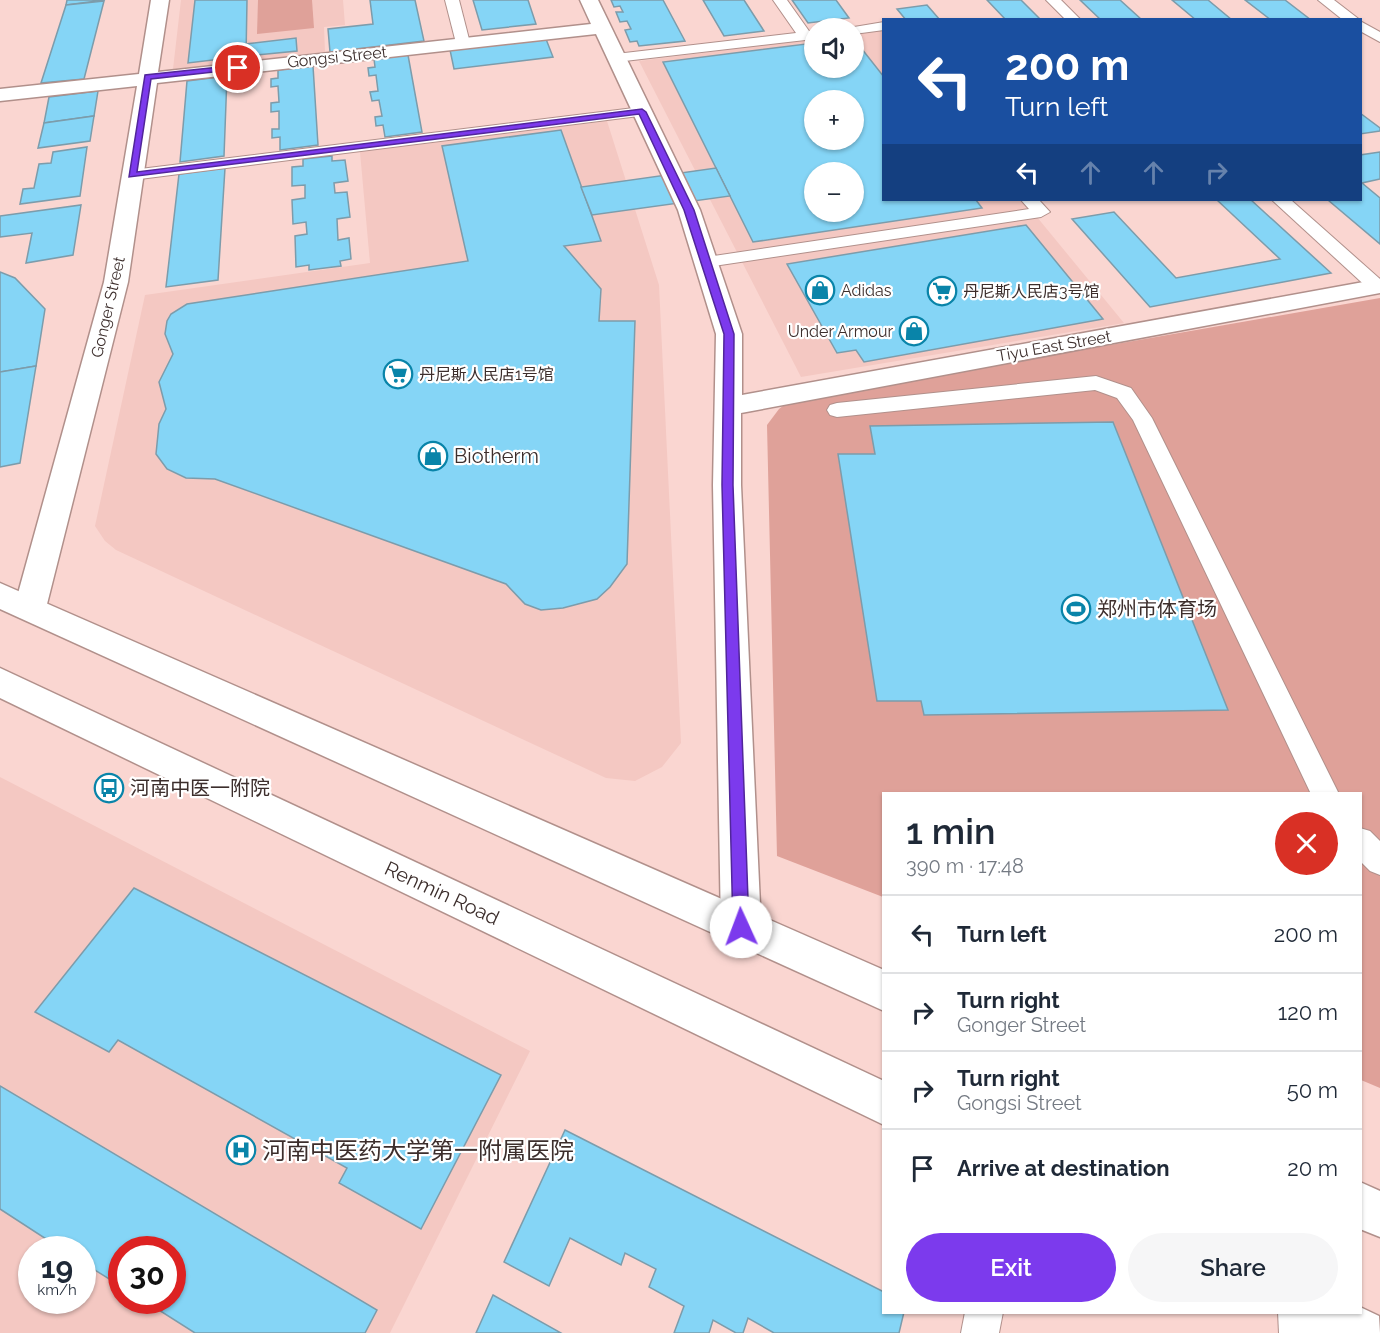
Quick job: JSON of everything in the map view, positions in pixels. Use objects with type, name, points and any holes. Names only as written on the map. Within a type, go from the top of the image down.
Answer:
[{"type":"street","name":"Gonger Street","points":[[15,602],[116,282],[160,0]]},
{"type":"street","points":[[589,0],[689,210],[729,334],[728,485],[741,927]]},
{"type":"street","name":"Gongsi Street","points":[[0,95],[602,28]]},
{"type":"street","name":"Tiyu East Street","points":[[729,406],[1379,287]]},
{"type":"street","points":[[15,602],[882,990]]},
{"type":"street","name":"Renmin Road","points":[[0,682],[882,1103]]},
{"type":"street","points":[[1362,1206],[1380,1214]]},
{"type":"street","points":[[1323,1314],[1362,1333]]},
{"type":"lane","points":[[452,0],[463,43]]},
{"type":"lane","points":[[780,0],[804,28]]},
{"type":"lane","points":[[1053,0],[1072,18]]},
{"type":"lane","points":[[1326,0],[1350,18]]},
{"type":"lane","points":[[864,29],[882,26]]},
{"type":"lane","points":[[1362,26],[1380,38]]},
{"type":"lane","points":[[616,58],[804,36]]},
{"type":"lane","points":[[132,175],[642,112]]},
{"type":"lane","points":[[707,262],[1041,212],[1031,201]]},
{"type":"lane","points":[[1282,201],[1379,287]]},
{"type":"lane","points":[[837,410],[1096,384],[1124,393],[1143,418],[1323,792]]},
{"type":"lane","points":[[1362,843],[1380,861]]},
{"type":"lane","points":[[980,1333],[984,1314]]},
{"type":"lane","points":[[1297,1314],[1298,1333]]},
{"type":"shaded area","points":[[181,0],[343,0],[345,25],[324,27],[325,52],[173,69]]},
{"type":"shaded area","points":[[258,0],[312,0],[314,28],[257,34]]},
{"type":"shaded area","points":[[882,30],[882,201],[1024,201],[1124,323],[801,377],[639,61],[804,40],[804,78],[864,78],[864,33]]},
{"type":"shaded area","points":[[607,121],[659,285],[681,743],[662,767],[635,781],[606,778],[116,550],[105,541],[95,526],[145,295],[370,263],[360,152]]},
{"type":"shaded area","name":"郑州市体育场","points":[[1380,298],[1380,1088],[1362,1080],[1362,792],[882,792],[882,897],[777,856],[767,425],[779,409],[789,401]]},
{"type":"shaded area","name":"河南中医药大学第一附属医院","points":[[0,777],[530,1051],[390,1333],[0,1333]]},
{"type":"building","points":[[67,0],[105,0],[66,5]]},
{"type":"building","points":[[195,0],[247,0],[246,56],[188,63]]},
{"type":"building","points":[[370,0],[415,0],[424,41],[330,52],[328,29],[373,24]]},
{"type":"building","points":[[473,0],[528,0],[536,24],[482,30]]},
{"type":"building","points":[[611,0],[663,0],[685,41],[639,46],[637,41],[630,42],[625,30],[631,29],[627,21],[620,22],[616,12],[623,12],[620,6],[614,7]]},
{"type":"building","points":[[703,0],[744,0],[764,31],[724,36]]},
{"type":"building","points":[[792,0],[836,0],[849,18],[805,18]]},
{"type":"building","points":[[987,0],[1021,0],[1039,18],[1004,18]]},
{"type":"building","points":[[1080,0],[1120,0],[1140,18],[1099,18]]},
{"type":"building","points":[[1172,0],[1208,0],[1230,18],[1194,18]]},
{"type":"building","points":[[1245,0],[1285,0],[1308,18],[1268,18]]},
{"type":"building","points":[[104,1],[84,79],[41,83],[66,5]]},
{"type":"building","points":[[927,5],[938,18],[904,18],[897,9]]},
{"type":"building","points":[[296,38],[297,51],[246,56],[246,44]]},
{"type":"building","points":[[546,39],[553,57],[454,69],[450,50]]},
{"type":"building","points":[[804,44],[804,78],[864,78],[864,52],[882,74],[882,201],[977,201],[982,208],[753,242],[663,62]]},
{"type":"building","points":[[408,55],[422,132],[385,137],[383,125],[376,126],[375,117],[382,116],[379,100],[372,101],[370,92],[378,91],[376,75],[369,76],[368,68],[375,67],[374,59]]},
{"type":"building","points":[[313,66],[318,145],[280,150],[280,137],[272,138],[272,129],[279,129],[279,111],[271,112],[271,103],[279,102],[278,86],[271,87],[271,79],[278,78],[278,70]]},
{"type":"building","points":[[227,76],[224,156],[180,162],[187,81]]},
{"type":"building","points":[[98,91],[94,116],[44,123],[49,97]]},
{"type":"building","points":[[1362,114],[1380,128],[1380,131],[1362,134]]},
{"type":"building","points":[[94,116],[90,141],[38,148],[44,123]]},
{"type":"building","name":"丹尼斯人民店1号馆","points":[[561,130],[601,241],[564,246],[601,289],[599,321],[635,321],[627,564],[610,587],[597,599],[563,608],[541,610],[525,604],[506,584],[215,479],[186,478],[167,469],[156,454],[159,424],[166,409],[159,382],[173,354],[165,334],[167,321],[171,314],[187,304],[468,261],[442,146]]},
{"type":"building","points":[[87,147],[80,196],[20,204],[23,189],[34,188],[39,164],[51,163],[53,152]]},
{"type":"building","points":[[1380,152],[1380,179],[1362,183],[1362,155]]},
{"type":"building","points":[[332,156],[332,161],[345,160],[348,181],[334,183],[335,193],[347,192],[350,217],[337,219],[338,240],[349,238],[351,259],[340,261],[341,266],[309,270],[309,265],[296,267],[295,236],[307,234],[306,222],[293,224],[292,200],[305,198],[305,185],[292,186],[292,167],[303,166],[303,159]]},
{"type":"building","points":[[225,168],[218,280],[166,287],[179,174]]},
{"type":"building","points":[[716,168],[730,196],[592,215],[581,187]]},
{"type":"building","points":[[1362,183],[1380,198],[1380,244],[1329,201],[1362,201]]},
{"type":"building","points":[[1218,201],[1252,201],[1331,273],[1150,307],[1072,219],[1114,212],[1176,278],[1280,259]]},
{"type":"building","points":[[81,205],[73,255],[26,263],[32,233],[0,237],[0,216]]},
{"type":"building","name":"丹尼斯人民店3号馆","points":[[1026,225],[1103,319],[864,362],[856,350],[837,353],[787,264]]},
{"type":"building","points":[[0,272],[15,278],[45,309],[36,366],[0,372]]},
{"type":"building","points":[[36,366],[20,463],[0,467],[0,372]]},
{"type":"building","points":[[1113,422],[1228,710],[924,715],[921,701],[877,701],[838,454],[875,454],[870,426]]},
{"type":"building","points":[[134,888],[501,1075],[421,1229],[339,1183],[347,1168],[118,1040],[109,1052],[35,1012]]},
{"type":"building","points":[[0,1086],[377,1310],[365,1333],[195,1333],[165,1314],[186,1314],[186,1236],[108,1236],[108,1278],[96,1271],[96,1236],[41,1236],[0,1209]]},
{"type":"building","points":[[565,1130],[882,1291],[882,1314],[904,1314],[899,1333],[774,1333],[748,1318],[743,1333],[736,1333],[713,1320],[709,1333],[674,1333],[684,1306],[649,1287],[656,1269],[625,1253],[621,1265],[570,1238],[549,1286],[504,1262]]},
{"type":"building","points":[[493,1295],[561,1333],[476,1333]]},
{"type":"place","name":"Adidas","points":[[820,290]]},
{"type":"place","name":"丹尼斯人民店3号馆","points":[[942,291]]},
{"type":"place","name":"Under Armour","points":[[914,331]]},
{"type":"place","name":"丹尼斯人民店1号馆","points":[[398,374]]},
{"type":"place","name":"Biotherm","points":[[433,456]]},
{"type":"place","name":"郑州市体育场","points":[[1076,609]]},
{"type":"place","name":"河南中医一附院","points":[[109,788]]},
{"type":"place","name":"河南中医药大学第一附属医院","points":[[241,1150]]},
{"type":"route","points":[[238,68],[148,77],[132,175],[642,112],[689,210],[710,268],[729,334],[728,485],[741,927]]}]
